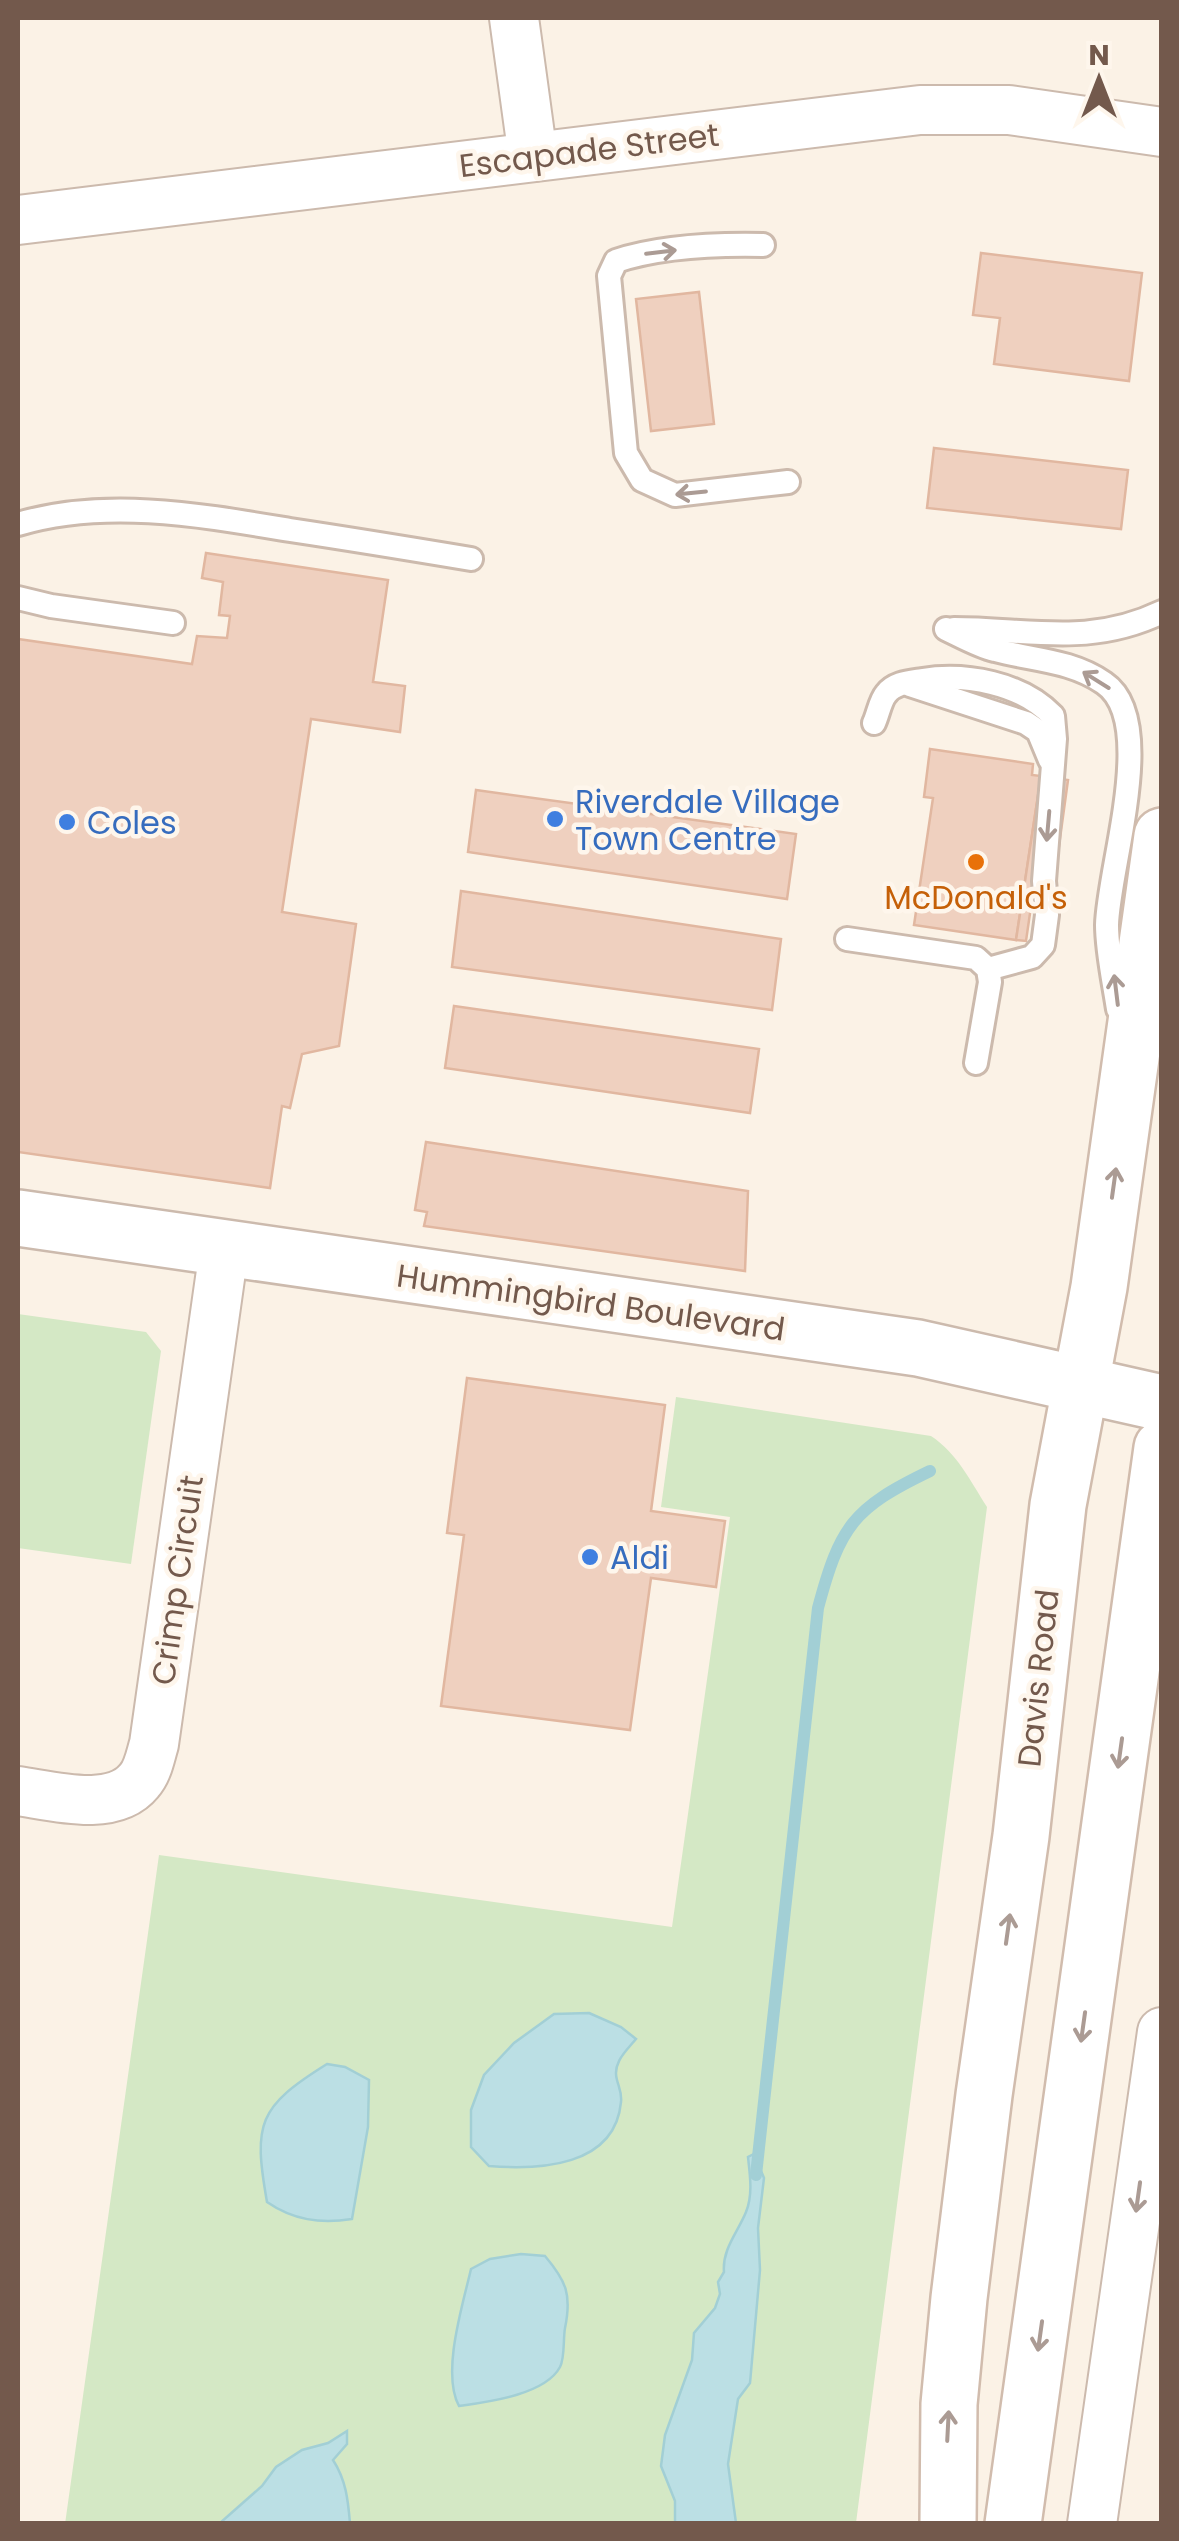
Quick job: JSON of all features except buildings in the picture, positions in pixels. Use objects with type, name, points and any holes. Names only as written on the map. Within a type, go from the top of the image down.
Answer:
[{"type":"main road","name":"Davis Road","points":[[948,2524],[948,2437],[960,2298],[1021,1836],[1058,1504],[1100,1288],[1162,836]]},
{"type":"main road","name":"Hummingbird Boulevard","points":[[18,1218],[918,1348],[1162,1404]]},
{"type":"main road","points":[[1013,2524],[1152,1614],[1162,1448]]},
{"type":"street","points":[[514,18],[533,157]]},
{"type":"street","name":"Escapade Street","points":[[18,220],[868,116],[954,109],[1024,112],[1162,132]]},
{"type":"street","name":"Crimp Circuit","points":[[18,1791],[102,1799],[123,1793],[138,1783],[147,1768],[154,1744],[224,1250]]},
{"type":"street","points":[[1092,2524],[1162,2032]]},
{"type":"lane","points":[[763,245],[716,245],[616,261],[609,276],[626,453],[642,480],[675,495],[788,482]]},
{"type":"lane","points":[[18,524],[53,514],[85,512],[200,515],[471,559]]},
{"type":"lane","points":[[18,598],[173,623]]},
{"type":"lane","points":[[1128,1086],[1107,926],[1129,764],[1124,708],[1107,684],[1072,666],[990,650],[946,629],[1008,629],[1067,636],[1100,634],[1162,612]]},
{"type":"lane","points":[[874,724],[886,694],[902,683],[947,676],[984,680],[1040,703],[1054,716],[1044,944],[1032,957],[988,968]]},
{"type":"lane","points":[[847,938],[976,958],[988,968],[990,982],[976,1063]]},
{"type":"green space","points":[[18,1314],[146,1332],[161,1351],[131,1564],[18,1548]]},
{"type":"green space","points":[[676,1397],[931,1436],[956,1459],[987,1507],[856,2523],[65,2524],[159,1855],[672,1927],[730,1517],[661,1507]]},
{"type":"water","points":[[589,2013],[621,2027],[636,2039],[616,2068],[621,2099],[616,2124],[590,2152],[571,2160],[530,2167],[489,2166],[471,2147],[471,2110],[484,2075],[514,2043],[554,2014]]},
{"type":"water","points":[[327,2064],[345,2067],[369,2080],[368,2127],[352,2219],[329,2221],[287,2213],[267,2202],[261,2153],[266,2120],[274,2106]]},
{"type":"water","points":[[754,2154],[764,2178],[758,2228],[760,2270],[750,2383],[738,2399],[728,2464],[736,2523],[675,2523],[675,2501],[661,2466],[665,2435],[692,2360],[694,2333],[715,2308],[720,2294],[718,2282],[724,2272],[725,2256],[748,2205],[748,2157]]},
{"type":"water","points":[[521,2254],[545,2256],[566,2289],[562,2363],[553,2377],[529,2391],[459,2406],[452,2376],[453,2357],[471,2269],[490,2259]]},
{"type":"water","points":[[347,2431],[347,2444],[333,2460],[344,2483],[350,2523],[220,2523],[262,2486],[276,2467],[302,2450],[328,2443]]},
{"type":"waterway","points":[[756,2175],[818,1608],[834,1557],[853,1523],[883,1496],[930,1471]]},
{"type":"place","name":"Riverdale Village Town Centre","points":[[555,819]]},
{"type":"place","name":"Coles","points":[[67,822]]},
{"type":"place","name":"McDonald's","points":[[976,862]]},
{"type":"place","name":"Aldi","points":[[590,1557]]}]
